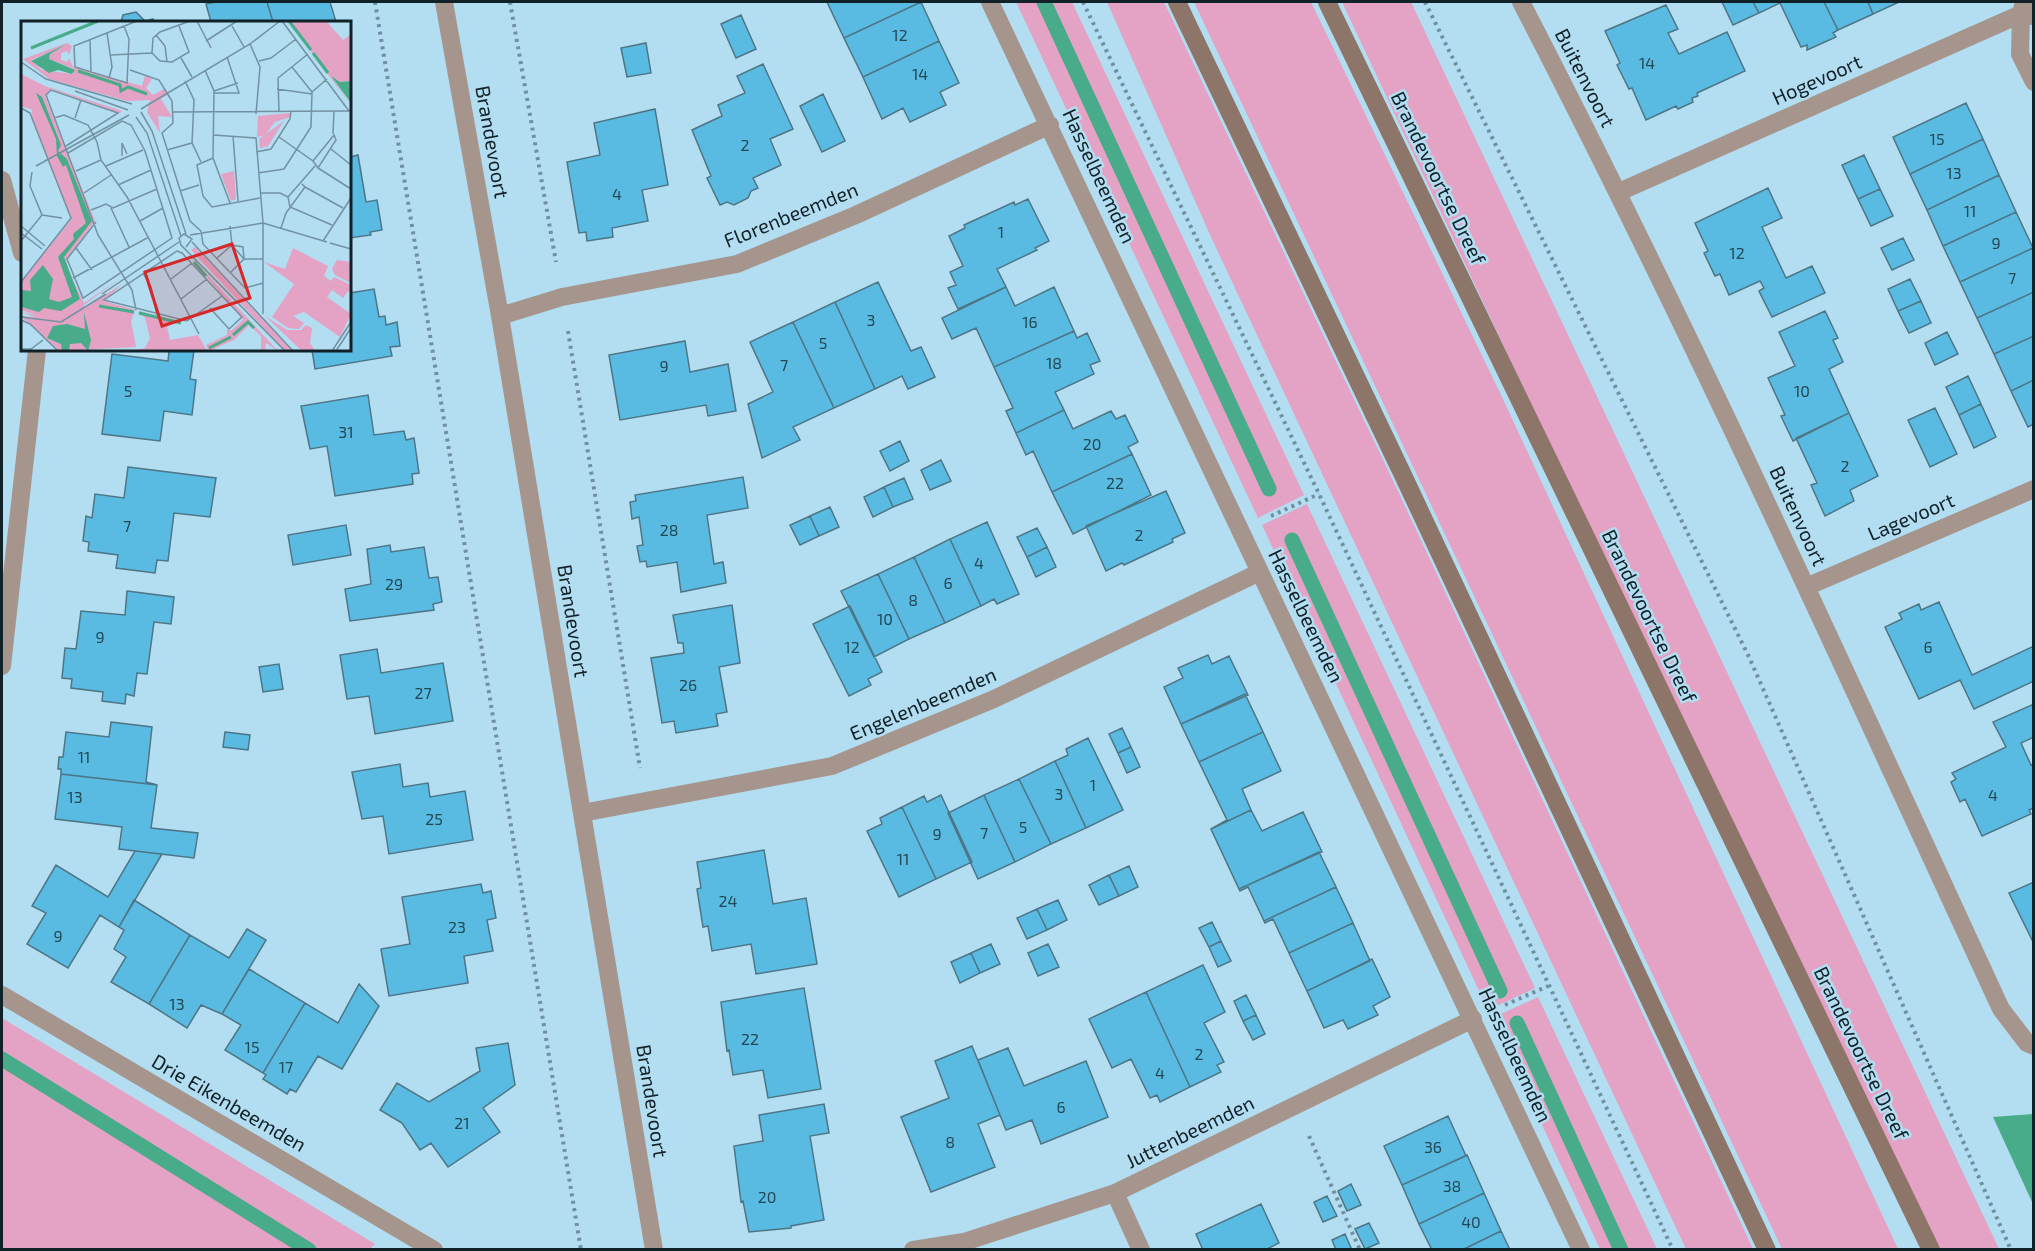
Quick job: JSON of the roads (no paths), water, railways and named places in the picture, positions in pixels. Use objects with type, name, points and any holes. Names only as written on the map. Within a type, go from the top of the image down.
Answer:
[{"type":"main road","points":[[1178,2],[1402,472],[1767,1250]]},
{"type":"main road","name":"Brandevoortse Dreef","points":[[1327,2],[1931,1250]]},
{"type":"street","name":"Brandevoort","points":[[444,2],[500,316],[654,1250]]},
{"type":"street","name":"Hasselbeemden","points":[[990,2],[1581,1250]]},
{"type":"street","name":"Buitenvoort","points":[[1521,2],[1619,192],[1806,587],[2001,1009],[2027,1044],[2034,1046]]},
{"type":"street","name":"Hogevoort","points":[[1619,192],[2026,11]]},
{"type":"street","points":[[2026,11],[2020,54],[2034,82]]},
{"type":"street","name":"Florenbeemden","points":[[500,316],[562,297],[737,264],[856,214],[1050,125]]},
{"type":"street","points":[[2,180],[21,249]]},
{"type":"street","points":[[2,666],[37,351]]},
{"type":"street","name":"Lagevoort","points":[[1806,587],[2034,489]]},
{"type":"street","name":"Engelenbeemden","points":[[582,813],[832,766],[994,699],[1260,572]]},
{"type":"street","name":"Drie Eikenbeemden","points":[[2,995],[434,1250]]},
{"type":"street","name":"Juttenbeemden","points":[[913,1250],[964,1242],[1115,1193],[1473,1019]]},
{"type":"street","points":[[1115,1193],[1141,1250]]},
{"type":"waterway","points":[[1044,2],[1269,489]]},
{"type":"waterway","points":[[1292,540],[1500,991]]},
{"type":"waterway","points":[[1517,1023],[1621,1250]]},
{"type":"waterway","points":[[2,1059],[309,1250]]}]
